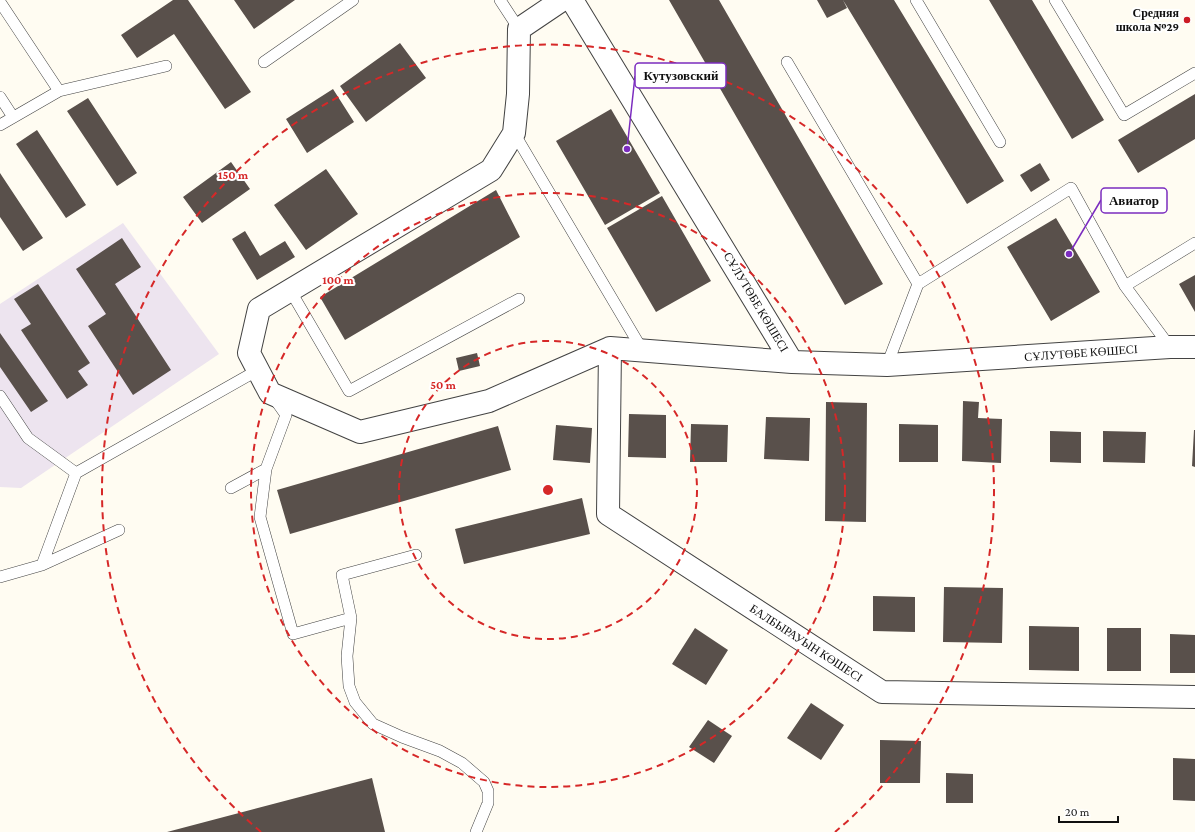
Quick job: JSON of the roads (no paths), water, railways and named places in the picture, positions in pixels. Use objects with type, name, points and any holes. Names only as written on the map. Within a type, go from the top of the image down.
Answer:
[{"type":"street","points":[[562,0],[519,30],[518,94],[514,133],[491,170],[259,309],[249,353],[270,393],[360,432],[490,401],[610,348],[792,362]]},
{"type":"street","name":"СҰЛУТӨБЕ КӨШЕСІ","points":[[572,0],[792,362],[887,365],[1170,347],[1195,347]]},
{"type":"street","name":"БАЛБЫРАУЫН КӨШЕСІ","points":[[610,348],[608,514],[882,692],[1195,697]]},
{"type":"lane","points":[[264,62],[353,0]]},
{"type":"lane","points":[[500,0],[519,30]]},
{"type":"lane","points":[[916,0],[1000,142]]},
{"type":"lane","points":[[1055,0],[1124,114],[1195,73]]},
{"type":"lane","points":[[0,2],[59,91]]},
{"type":"lane","points":[[787,62],[918,284]]},
{"type":"lane","points":[[0,125],[59,91],[166,66]]},
{"type":"lane","points":[[0,97],[13,117]]},
{"type":"lane","points":[[514,133],[643,351]]},
{"type":"lane","points":[[887,365],[918,284],[1072,188],[1125,286],[1170,347]]},
{"type":"lane","points":[[1125,286],[1195,243]]},
{"type":"lane","points":[[290,290],[349,392],[518,299]]},
{"type":"lane","points":[[42,564],[76,473],[258,370]]},
{"type":"lane","points":[[270,393],[286,415],[266,469],[260,517],[293,634],[351,618]]},
{"type":"lane","points":[[0,396],[28,438],[76,473]]},
{"type":"lane","points":[[231,488],[266,469]]},
{"type":"lane","points":[[0,577],[42,564],[119,530]]},
{"type":"lane","points":[[416,555],[342,575],[351,618],[347,656],[349,686],[355,702],[373,724],[402,737],[440,751],[462,763],[484,782],[488,791],[488,803],[476,832]]},
{"type":"place","name":"Средняя школа №29","points":[[1187,20]]},
{"type":"place","name":"Кутузовский","points":[[627,149]]},
{"type":"place","name":"Авиатор","points":[[1069,254]]}]
